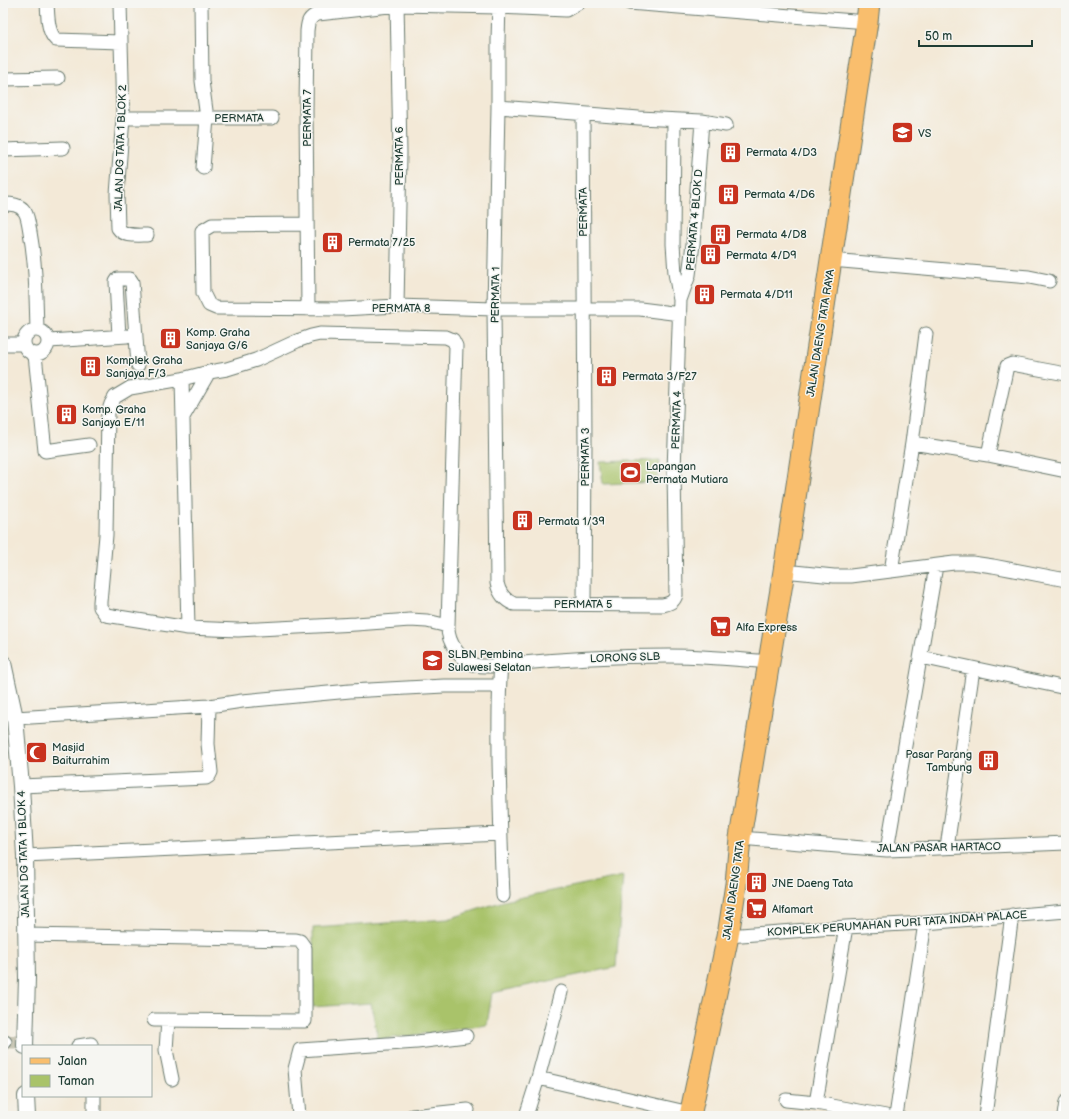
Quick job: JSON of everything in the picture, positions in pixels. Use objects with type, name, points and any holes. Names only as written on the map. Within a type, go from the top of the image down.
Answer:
[{"type":"main road","name":"JALAN DAENG TATA RAYA","points":[[770,662],[868,13]]},
{"type":"main road","name":"JALAN DAENG TATA","points":[[690,1115],[728,936],[736,884],[740,838],[770,662]]},
{"type":"street","points":[[46,3],[50,29],[52,36],[56,40],[121,42]]},
{"type":"street","name":"JALAN DG TATA 1 BLOK 2","points":[[120,3],[123,118],[117,194],[118,228],[126,234],[147,235]]},
{"type":"street","points":[[201,3],[202,81],[207,118],[203,168]]},
{"type":"street","points":[[397,4],[499,5],[566,10],[578,3]]},
{"type":"street","points":[[628,3],[868,13]]},
{"type":"street","name":"PERMATA 7","points":[[308,309],[308,22],[311,16],[318,14],[397,4]]},
{"type":"street","name":"PERMATA 6","points":[[397,4],[400,153],[397,306]]},
{"type":"street","name":"PERMATA 1","points":[[497,582],[494,309],[499,5]]},
{"type":"street","points":[[3,79],[58,78]]},
{"type":"street","points":[[498,107],[702,121],[726,125]]},
{"type":"street","name":"PERMATA","points":[[583,114],[584,309]]},
{"type":"street","name":"PERMATA","points":[[123,118],[272,118]]},
{"type":"street","points":[[674,120],[673,244],[675,273],[680,300]]},
{"type":"street","name":"PERMATA 4 BLOK D","points":[[680,316],[680,300],[689,275],[692,252],[702,121]]},
{"type":"street","points":[[3,150],[63,148]]},
{"type":"street","points":[[3,204],[19,206],[25,212],[29,226],[34,251],[37,330]]},
{"type":"street","name":"PERMATA 8","points":[[307,224],[212,225],[202,231],[203,293],[209,305],[216,308],[349,309],[397,306],[494,309]]},
{"type":"street","points":[[831,260],[1029,277],[1049,281]]},
{"type":"street","points":[[119,336],[116,282],[118,279],[130,278],[132,282],[138,365]]},
{"type":"street","points":[[494,309],[640,309],[680,316]]},
{"type":"street","name":"PERMATA 3","points":[[584,309],[584,604]]},
{"type":"street","name":"PERMATA 4","points":[[676,594],[674,470],[680,316]]},
{"type":"street","points":[[33,330],[37,330],[44,333],[48,341],[48,346],[41,354],[35,355],[28,352],[24,344],[24,340],[27,334],[33,330]]},
{"type":"street","name":"LORONG SLB","points":[[209,372],[256,360],[297,341],[320,334],[446,337],[454,340],[456,346],[448,632],[453,645],[464,659],[475,665],[501,665],[557,660],[643,656],[704,657],[770,662]]},
{"type":"street","points":[[891,571],[912,442],[926,334]]},
{"type":"street","points":[[48,341],[135,335]]},
{"type":"street","points":[[3,344],[24,344]]},
{"type":"street","points":[[35,355],[45,451],[89,445]]},
{"type":"street","points":[[988,455],[1006,370],[1009,365],[1012,364],[1066,374]]},
{"type":"street","points":[[209,372],[182,379],[130,388],[115,397],[111,404],[108,413],[106,535],[100,602],[102,611],[106,615],[110,616],[188,628],[238,630],[410,620],[427,621],[448,626]]},
{"type":"street","points":[[183,417],[209,372]]},
{"type":"street","points":[[182,379],[188,628]]},
{"type":"street","points":[[912,442],[988,455],[1066,471]]},
{"type":"street","points":[[784,571],[834,576],[851,576],[954,564],[979,564],[1066,580]]},
{"type":"street","points":[[887,850],[936,566]]},
{"type":"street","name":"PERMATA 5","points":[[497,582],[499,590],[504,597],[508,602],[514,604],[663,606],[672,602],[676,594]]},
{"type":"street","points":[[921,657],[1066,688]]},
{"type":"street","name":"JALAN DG TATA 1 BLOK 4","points":[[3,663],[15,718],[25,856],[27,978],[15,1043]]},
{"type":"street","points":[[501,665],[499,686],[500,834],[503,896]]},
{"type":"street","points":[[947,847],[973,669]]},
{"type":"street","points":[[15,718],[209,706],[242,701],[350,691],[444,686],[499,686]]},
{"type":"street","points":[[21,786],[206,778],[211,772],[208,744],[209,706]]},
{"type":"street","points":[[25,856],[500,834]]},
{"type":"street","name":"JALAN PASAR HARTACO","points":[[740,838],[887,850],[1066,843]]},
{"type":"street","name":"KOMPLEK PERUMAHAN PURI TATA INDAH PALACE","points":[[728,936],[846,927],[925,923],[1066,910]]},
{"type":"street","points":[[985,1116],[1012,915]]},
{"type":"street","points":[[896,1116],[925,923]]},
{"type":"street","points":[[816,1103],[846,927]]},
{"type":"street","points":[[26,935],[296,940],[300,941],[305,948],[305,1021],[154,1020]]},
{"type":"street","points":[[526,1116],[538,1078],[561,992]]},
{"type":"street","points":[[168,1020],[166,1050],[172,1079]]},
{"type":"street","points":[[299,1116],[295,1069],[300,1050],[417,1042],[466,1036]]},
{"type":"street","points":[[538,1078],[690,1115]]},
{"type":"street","points":[[94,1097],[94,1116]]},
{"type":"street","points":[[786,1100],[816,1103],[886,1116]]},
{"type":"street","points":[[1064,1116],[1066,1102]]},
{"type":"street","points":[[412,1116],[468,1110]]},
{"type":"green space","name":"Lapangan Permata Mutiara","points":[[660,460],[657,482],[603,484],[600,462]]},
{"type":"green space","points":[[623,876],[616,967],[492,993],[487,1025],[378,1040],[371,1003],[313,1007],[313,928],[448,919],[504,901]]},
{"type":"tunnel","points":[[5,1042],[16,1042]]},
{"type":"place","name":"VS","points":[[902,133]]},
{"type":"place","name":"Permata 4/D3","points":[[730,152]]},
{"type":"place","name":"Permata 4/D6","points":[[728,194]]},
{"type":"place","name":"Permata 4/D8","points":[[721,234]]},
{"type":"place","name":"Permata 7/25","points":[[333,242]]},
{"type":"place","name":"Permata 4/D9","points":[[711,255]]},
{"type":"place","name":"Permata 4/D11","points":[[705,294]]},
{"type":"place","name":"Komp. Graha Sanjaya G/6","points":[[170,338]]},
{"type":"place","name":"Komplek Graha Sanjaya F/3","points":[[91,366]]},
{"type":"place","name":"Permata 3/F27","points":[[607,376]]},
{"type":"place","name":"Komp. Graha Sanjaya E/11","points":[[67,415]]},
{"type":"place","name":"Lapangan Permata Mutiara","points":[[630,472]]},
{"type":"place","name":"Permata 1/39","points":[[522,521]]},
{"type":"place","name":"Alfa Express","points":[[720,627]]},
{"type":"place","name":"SLBN Pembina Sulawesi Selatan","points":[[433,660]]},
{"type":"place","name":"Masjid Baiturrahim","points":[[37,753]]},
{"type":"place","name":"Pasar Parang Tambung","points":[[988,760]]},
{"type":"place","name":"JNE Daeng Tata","points":[[757,883]]},
{"type":"place","name":"Alfamart","points":[[756,909]]}]
